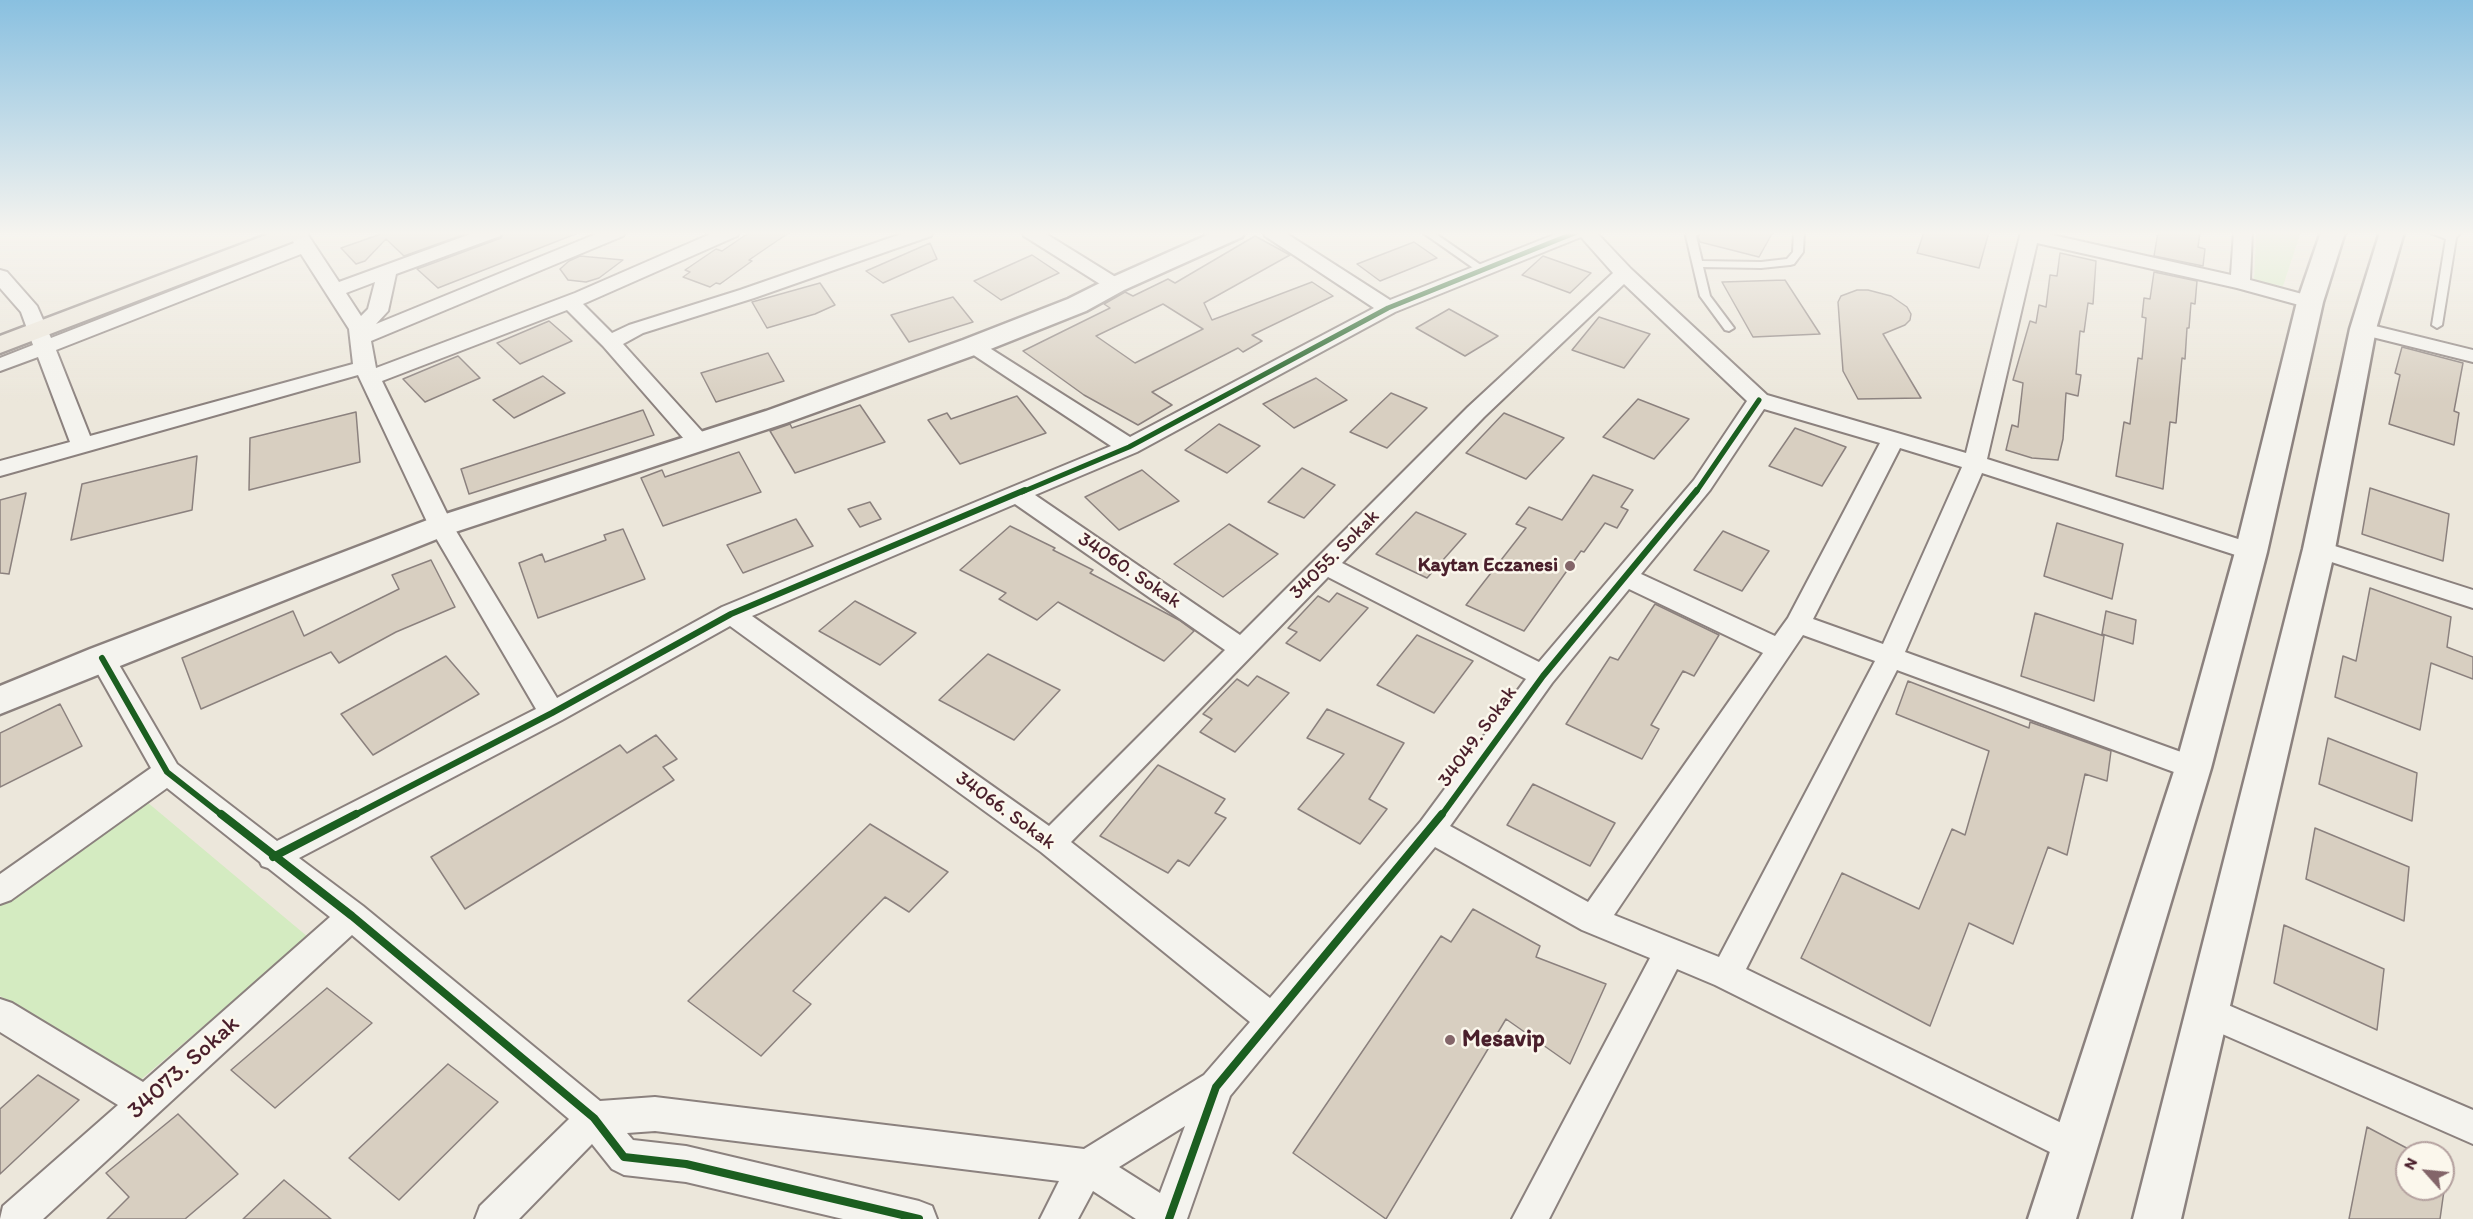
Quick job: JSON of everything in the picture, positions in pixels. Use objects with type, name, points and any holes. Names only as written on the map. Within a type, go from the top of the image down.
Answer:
[{"type":"main road","points":[[0,345],[125,289]]},
{"type":"main road","points":[[0,321],[39,329],[151,289]]},
{"type":"main road","points":[[0,701],[102,658],[441,526],[776,417],[973,346],[1077,305],[1108,289]]},
{"type":"main road","points":[[2052,1219],[2193,768],[2251,552],[2314,289]]},
{"type":"main road","points":[[2157,1219],[2319,549],[2363,328],[2375,289]]},
{"type":"street","points":[[9,289],[39,329],[83,446]]},
{"type":"street","points":[[337,289],[334,290],[359,334],[368,373],[441,526],[552,712]]},
{"type":"street","points":[[359,334],[378,311],[383,289]]},
{"type":"street","points":[[359,334],[473,289]]},
{"type":"street","points":[[0,469],[368,373],[570,302],[600,289]]},
{"type":"street","points":[[610,342],[636,329],[761,289]]},
{"type":"street","points":[[1359,289],[1388,308]]},
{"type":"street","points":[[273,857],[552,712],[730,614],[1129,447],[1388,308],[1436,289]]},
{"type":"street","name":"34055. Sokak","points":[[1051,843],[1476,412],[1607,289]]},
{"type":"street","points":[[1641,289],[1759,400],[1975,462],[2251,552]]},
{"type":"street","points":[[1726,975],[1890,657],[1975,462],[2016,289]]},
{"type":"street","points":[[2262,289],[2310,302]]},
{"type":"street","points":[[570,302],[610,342],[699,442]]},
{"type":"street","points":[[2363,328],[2473,356]]},
{"type":"street","points":[[0,365],[39,329]]},
{"type":"street","points":[[973,346],[1129,447]]},
{"type":"street","name":"34049. Sokak","points":[[1216,1087],[1431,830],[1543,676],[1702,485],[1759,400]]},
{"type":"street","points":[[1593,920],[1798,623],[1894,438]]},
{"type":"street","name":"34060. Sokak","points":[[1015,493],[1242,649]]},
{"type":"street","points":[[2319,549],[2473,599]]},
{"type":"street","points":[[1325,565],[1543,676]]},
{"type":"street","points":[[1625,577],[1781,650]]},
{"type":"street","name":"34066. Sokak","points":[[730,614],[1051,843],[1271,1019]]},
{"type":"street","points":[[1798,623],[2193,768]]},
{"type":"street","points":[[102,658],[167,772],[273,857],[352,916],[594,1118],[624,1157],[686,1164],[919,1219]]},
{"type":"street","points":[[0,891],[167,772]]},
{"type":"street","points":[[1431,830],[1593,920],[1726,975],[2076,1148]]},
{"type":"street","name":"34073. Sokak","points":[[16,1219],[352,916]]},
{"type":"street","points":[[1530,1219],[1670,951]]},
{"type":"street","points":[[2207,1011],[2473,1127]]},
{"type":"street","points":[[0,1014],[146,1103]]},
{"type":"street","points":[[493,1219],[594,1118],[655,1114],[1087,1167],[1169,1219],[1216,1087]]},
{"type":"street","points":[[1058,1219],[1087,1167],[1216,1087]]},
{"type":"lane","points":[[1703,289],[1705,296],[1729,328]]},
{"type":"lane","points":[[2437,325],[2443,289]]},
{"type":"green space","points":[[147,802],[308,937],[138,1082],[0,996],[0,905]]},
{"type":"building","points":[[799,289],[824,289],[835,305],[815,314],[767,328],[752,302]]},
{"type":"building","points":[[985,289],[1025,289],[1001,300]]},
{"type":"building","points":[[1148,289],[1229,289],[1204,303],[1212,320],[1294,289],[1322,289],[1333,296],[1252,335],[1262,341],[1243,352],[1238,348],[1152,392],[1172,405],[1138,425],[1084,395],[1023,351],[1110,308],[1104,304],[1125,292],[1133,296]],"holes":[[[1163,304],[1203,329],[1135,363],[1096,336]]]},
{"type":"building","points":[[1559,289],[1574,289],[1570,293]]},
{"type":"building","points":[[1726,289],[1791,289],[1820,334],[1753,337]]},
{"type":"building","points":[[2048,289],[2094,289],[2093,304],[2088,303],[2084,332],[2080,331],[2076,374],[2081,375],[2078,396],[2066,393],[2063,439],[2058,460],[2032,458],[2006,450],[2012,425],[2018,427],[2023,383],[2013,380],[2030,321],[2036,323],[2039,305],[2046,307]]},
{"type":"building","points":[[2151,289],[2196,289],[2195,304],[2191,303],[2185,359],[2182,358],[2176,423],[2170,422],[2163,489],[2116,476],[2124,422],[2130,424],[2138,358],[2142,359],[2146,318],[2142,317],[2144,298],[2150,299]]},
{"type":"building","points":[[1857,290],[1868,290],[1891,296],[1907,307],[1911,314],[1910,320],[1905,325],[1883,334],[1921,398],[1858,399],[1843,371],[1838,302],[1841,296]]},
{"type":"building","points":[[953,297],[973,322],[909,342],[891,315]]},
{"type":"building","points":[[1449,309],[1498,336],[1465,356],[1416,328]]},
{"type":"building","points":[[1599,317],[1650,334],[1624,368],[1572,350]]},
{"type":"building","points":[[549,321],[572,341],[520,364],[497,343]]},
{"type":"building","points":[[2402,347],[2463,363],[2454,411],[2459,413],[2454,445],[2389,424],[2400,375],[2395,373]]},
{"type":"building","points":[[768,353],[784,381],[716,402],[701,373]]},
{"type":"building","points":[[458,356],[480,378],[425,402],[403,379]]},
{"type":"building","points":[[543,376],[565,393],[514,418],[493,400]]},
{"type":"building","points":[[1316,378],[1347,400],[1294,428],[1263,404]]},
{"type":"building","points":[[1391,393],[1427,408],[1387,448],[1350,432]]},
{"type":"building","points":[[1017,396],[1046,433],[960,464],[928,420],[947,413],[951,419]]},
{"type":"building","points":[[1638,399],[1689,419],[1654,459],[1603,437]]},
{"type":"building","points":[[860,405],[885,442],[795,473],[770,431],[790,424],[792,428]]},
{"type":"building","points":[[643,410],[654,435],[469,494],[461,469]]},
{"type":"building","points":[[356,412],[360,462],[249,490],[250,438]]},
{"type":"building","points":[[1504,413],[1564,438],[1526,479],[1466,453]]},
{"type":"building","points":[[1219,424],[1260,446],[1227,473],[1185,450]]},
{"type":"building","points":[[1795,428],[1846,447],[1822,486],[1769,466]]},
{"type":"building","points":[[739,452],[761,492],[663,526],[641,478],[662,470],[665,477]]},
{"type":"building","points":[[197,456],[192,510],[71,540],[82,484]]},
{"type":"building","points":[[1302,468],[1335,485],[1304,518],[1268,502]]},
{"type":"building","points":[[1142,470],[1179,501],[1119,530],[1085,497]]},
{"type":"building","points":[[1593,475],[1633,490],[1621,507],[1628,510],[1617,528],[1605,523],[1584,552],[1581,551],[1524,631],[1466,605],[1526,528],[1516,524],[1529,507],[1562,520]]},
{"type":"building","points":[[2370,488],[2449,514],[2443,561],[2362,534]]},
{"type":"building","points":[[26,493],[9,574],[0,573],[0,500]]},
{"type":"building","points":[[870,502],[881,519],[860,527],[848,509]]},
{"type":"building","points":[[1416,512],[1466,534],[1427,578],[1376,554]]},
{"type":"building","points":[[796,519],[813,546],[743,573],[727,545]]},
{"type":"building","points":[[2057,523],[2123,544],[2112,599],[2044,576]]},
{"type":"building","points":[[1229,524],[1278,554],[1223,597],[1174,564]]},
{"type":"building","points":[[1010,526],[1055,548],[1053,550],[1093,570],[1090,573],[1179,620],[1194,631],[1164,661],[1058,602],[1037,620],[999,599],[1006,593],[960,570]]},
{"type":"building","points":[[623,529],[645,579],[538,618],[519,563],[542,554],[545,562],[606,540],[604,535]]},
{"type":"building","points":[[1723,531],[1769,551],[1742,591],[1694,570]]},
{"type":"building","points":[[431,560],[455,607],[396,632],[339,663],[331,652],[201,709],[182,658],[293,611],[304,636],[399,589],[392,575]]},
{"type":"building","points":[[2370,588],[2451,617],[2447,647],[2473,657],[2473,679],[2431,663],[2420,730],[2335,697],[2343,656],[2356,661]]},
{"type":"building","points":[[1337,593],[1368,608],[1320,661],[1286,643],[1297,632],[1288,628],[1318,596],[1329,602]]},
{"type":"building","points":[[855,601],[916,633],[880,665],[819,631]]},
{"type":"building","points":[[1655,604],[1719,635],[1694,676],[1683,671],[1651,725],[1659,729],[1642,759],[1566,724],[1610,657],[1618,660]]},
{"type":"building","points":[[2106,611],[2136,620],[2133,644],[2102,634]]},
{"type":"building","points":[[2035,613],[2104,636],[2094,701],[2021,676]]},
{"type":"building","points":[[1417,635],[1473,661],[1434,713],[1377,685]]},
{"type":"building","points":[[988,654],[1060,690],[1014,740],[939,700]]},
{"type":"building","points":[[446,656],[479,694],[373,755],[341,714]]},
{"type":"building","points":[[1257,676],[1289,693],[1235,752],[1200,732],[1212,719],[1203,714],[1237,679],[1248,686]]},
{"type":"building","points":[[1908,681],[2029,728],[2030,722],[2111,751],[2107,781],[2085,774],[2067,855],[2048,847],[2013,944],[1969,923],[1930,1026],[1801,958],[1842,873],[1919,909],[1952,829],[1965,835],[1989,751],[1896,714]]},
{"type":"building","points":[[60,704],[82,746],[0,787],[0,733]]},
{"type":"building","points":[[1327,709],[1404,743],[1369,799],[1387,809],[1360,844],[1298,809],[1344,754],[1307,738]]},
{"type":"building","points":[[656,735],[677,759],[663,767],[674,780],[465,909],[431,857],[620,745],[627,753]]},
{"type":"building","points":[[2328,738],[2417,773],[2412,821],[2319,784]]},
{"type":"building","points":[[1158,765],[1225,799],[1215,813],[1226,818],[1189,866],[1178,860],[1168,873],[1100,836]]},
{"type":"building","points":[[1533,784],[1615,823],[1590,866],[1507,825]]},
{"type":"building","points":[[870,824],[948,872],[909,912],[885,897],[793,991],[811,1004],[761,1056],[688,1001]]},
{"type":"building","points":[[2315,828],[2409,867],[2404,921],[2306,879]]},
{"type":"building","points":[[1473,909],[1540,946],[1536,957],[1606,984],[1570,1064],[1506,1019],[1386,1219],[1293,1153],[1441,936],[1451,942]]},
{"type":"building","points":[[2284,925],[2384,969],[2377,1030],[2274,983]]},
{"type":"building","points":[[327,988],[372,1023],[275,1108],[231,1070]]},
{"type":"building","points":[[448,1064],[498,1102],[399,1200],[349,1158]]},
{"type":"building","points":[[38,1075],[79,1100],[0,1174],[0,1109]]},
{"type":"building","points":[[178,1114],[238,1174],[185,1219],[107,1219],[129,1197],[106,1173]]},
{"type":"building","points":[[2367,1127],[2395,1142],[2395,1201],[2443,1201],[2440,1219],[2349,1219]]},
{"type":"building","points":[[284,1180],[331,1219],[243,1219]]},
{"type":"cycle path","points":[[273,857],[552,713],[731,614],[1129,447],[1388,308],[1436,289]]},
{"type":"cycle path","points":[[1169,1219],[1216,1087],[1431,830],[1543,676],[1702,485],[1759,400]]},
{"type":"cycle path","points":[[102,658],[167,772],[352,916],[594,1118],[624,1157],[686,1164],[919,1219]]},
{"type":"place","name":"Kaytan Eczanesi","points":[[1570,566]]},
{"type":"place","name":"Mesavip","points":[[1450,1040]]}]
